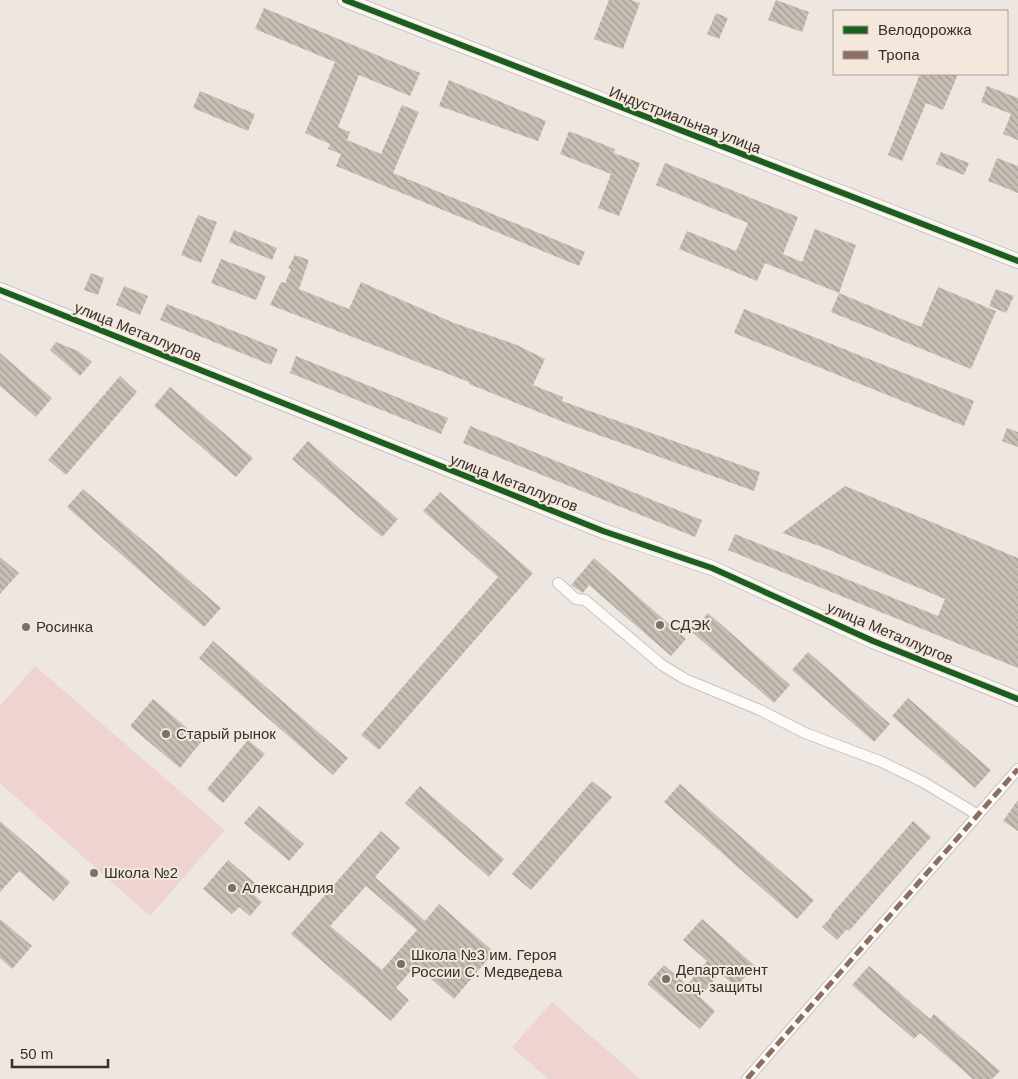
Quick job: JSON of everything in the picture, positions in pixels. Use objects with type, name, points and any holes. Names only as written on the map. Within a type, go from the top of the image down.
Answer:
[{"type":"street","name":"Индустриальная улица","points":[[345,0],[1018,261]]},
{"type":"street","name":"улица Металлургов","points":[[0,290],[603,531],[712,568],[872,641],[1018,699]]},
{"type":"street","points":[[558,583],[576,599],[585,600],[662,666],[685,679],[760,710],[805,734],[882,762],[923,782],[978,815]]},
{"type":"street","points":[[746,1079],[1018,769]]},
{"type":"shaded area","points":[[35,666],[225,830],[150,916],[0,783],[0,706]]},
{"type":"shaded area","points":[[552,1002],[640,1079],[548,1079],[512,1047]]},
{"type":"building","points":[[609,0],[631,0],[640,3],[623,49],[594,39]]},
{"type":"building","points":[[776,0],[809,12],[802,32],[768,20]]},
{"type":"building","points":[[264,8],[420,73],[410,96],[359,75],[338,127],[350,132],[347,140],[381,154],[402,105],[419,112],[393,173],[585,252],[579,266],[336,166],[341,154],[328,149],[330,144],[305,133],[335,62],[255,29]]},
{"type":"building","points":[[716,13],[728,18],[719,39],[707,34]]},
{"type":"building","points":[[920,75],[958,75],[943,110],[926,103],[902,161],[888,155]]},
{"type":"building","points":[[449,80],[546,121],[538,141],[439,106]]},
{"type":"building","points":[[987,86],[1018,98],[1018,140],[1003,134],[1011,114],[981,102]]},
{"type":"building","points":[[200,91],[255,114],[248,131],[193,108]]},
{"type":"building","points":[[569,131],[615,149],[614,153],[640,163],[619,216],[598,208],[611,174],[560,154]]},
{"type":"building","points":[[941,152],[969,163],[964,175],[936,164]]},
{"type":"building","points":[[997,158],[1018,166],[1018,193],[988,181]]},
{"type":"building","points":[[665,163],[798,217],[783,254],[802,262],[815,229],[856,245],[839,293],[765,263],[757,281],[679,249],[687,231],[736,251],[748,223],[656,185]]},
{"type":"building","points":[[198,215],[217,222],[201,263],[181,255]]},
{"type":"building","points":[[234,230],[277,248],[272,260],[229,242]]},
{"type":"building","points":[[295,255],[309,260],[299,289],[349,309],[361,282],[454,323],[517,345],[545,359],[533,385],[563,397],[562,401],[760,472],[754,491],[571,425],[469,384],[469,382],[270,305],[281,282],[285,283],[291,269],[288,268]]},
{"type":"building","points":[[221,259],[266,276],[256,300],[211,283]]},
{"type":"building","points":[[91,273],[104,278],[98,295],[84,290]]},
{"type":"building","points":[[124,286],[148,296],[140,315],[116,305]]},
{"type":"building","points":[[938,287],[996,311],[971,369],[831,312],[839,293],[921,327]]},
{"type":"building","points":[[996,289],[1014,296],[1006,313],[989,306]]},
{"type":"building","points":[[167,304],[278,349],[271,365],[160,320]]},
{"type":"building","points":[[744,309],[974,401],[964,426],[734,333]]},
{"type":"building","points":[[56,342],[78,351],[92,362],[80,376],[50,350]]},
{"type":"building","points":[[0,353],[52,398],[36,417],[0,386]]},
{"type":"building","points":[[296,356],[448,418],[441,434],[290,373]]},
{"type":"building","points":[[120,376],[137,392],[66,475],[48,460]]},
{"type":"building","points":[[170,387],[253,458],[236,477],[154,406]]},
{"type":"building","points":[[470,426],[702,520],[695,537],[463,443]]},
{"type":"building","points":[[1007,428],[1018,432],[1018,447],[1002,441]]},
{"type":"building","points":[[308,441],[398,519],[382,537],[292,459]]},
{"type":"building","points":[[845,486],[1018,558],[1018,668],[728,550],[735,534],[938,616],[945,599],[822,547],[782,533]]},
{"type":"building","points":[[83,489],[221,608],[204,627],[67,507]]},
{"type":"building","points":[[440,492],[533,573],[379,750],[361,735],[498,577],[423,511]]},
{"type":"building","points":[[0,557],[19,573],[0,594]]},
{"type":"building","points":[[594,558],[686,639],[671,656],[589,585],[583,593],[571,585]]},
{"type":"building","points":[[708,613],[790,685],[774,703],[692,632]]},
{"type":"building","points":[[213,641],[348,758],[333,775],[199,658]]},
{"type":"building","points":[[808,652],[890,724],[874,742],[792,670]]},
{"type":"building","points":[[908,698],[991,770],[975,788],[892,716]]},
{"type":"building","name":"Старый рынок","points":[[153,699],[202,741],[180,768],[130,726]]},
{"type":"building","points":[[248,740],[265,754],[223,803],[207,789]]},
{"type":"building","points":[[592,781],[612,797],[531,890],[512,874]]},
{"type":"building","points":[[680,784],[814,900],[797,919],[664,802]]},
{"type":"building","points":[[420,786],[504,859],[489,877],[405,803]]},
{"type":"building","points":[[1018,800],[1018,831],[1003,821]]},
{"type":"building","points":[[259,806],[304,844],[289,861],[244,823]]},
{"type":"building","points":[[0,821],[70,882],[54,901],[19,871],[0,892]]},
{"type":"building","points":[[913,821],[931,837],[849,931],[847,929],[837,940],[822,927]]},
{"type":"building","points":[[381,831],[400,848],[375,877],[425,921],[439,904],[494,952],[454,999],[416,965],[396,988],[409,1000],[391,1021],[291,934]],"holes":[[[366,886],[417,930],[382,970],[330,926]]]},
{"type":"building","name":"Александрия","points":[[228,860],[260,887],[254,895],[262,902],[250,916],[239,907],[232,914],[203,889]]},
{"type":"building","points":[[0,919],[32,946],[12,969],[0,958]]},
{"type":"building","name":"Департамент соц. защиты","points":[[702,919],[755,966],[736,987],[720,973],[700,997],[715,1011],[700,1029],[647,984],[664,965],[687,985],[707,961],[683,940]]},
{"type":"building","points":[[869,966],[930,1019],[934,1014],[1000,1071],[992,1079],[973,1079],[920,1033],[914,1039],[852,985]]},
{"type":"marked path","points":[[747,1079],[1018,769]]},
{"type":"cycle path","points":[[345,0],[1018,261]]},
{"type":"cycle path","points":[[0,290],[603,531],[712,568],[873,641],[1018,699]]},
{"type":"place","name":"СДЭК","points":[[660,625]]},
{"type":"place","name":"Росинка","points":[[26,627]]},
{"type":"place","name":"Старый рынок","points":[[166,734]]},
{"type":"place","name":"Школа №2","points":[[94,873]]},
{"type":"place","name":"Александрия","points":[[232,888]]},
{"type":"place","name":"Школа №3 им. Героя России С. Медведева","points":[[401,964]]},
{"type":"place","name":"Департамент соц. защиты","points":[[666,979]]}]
